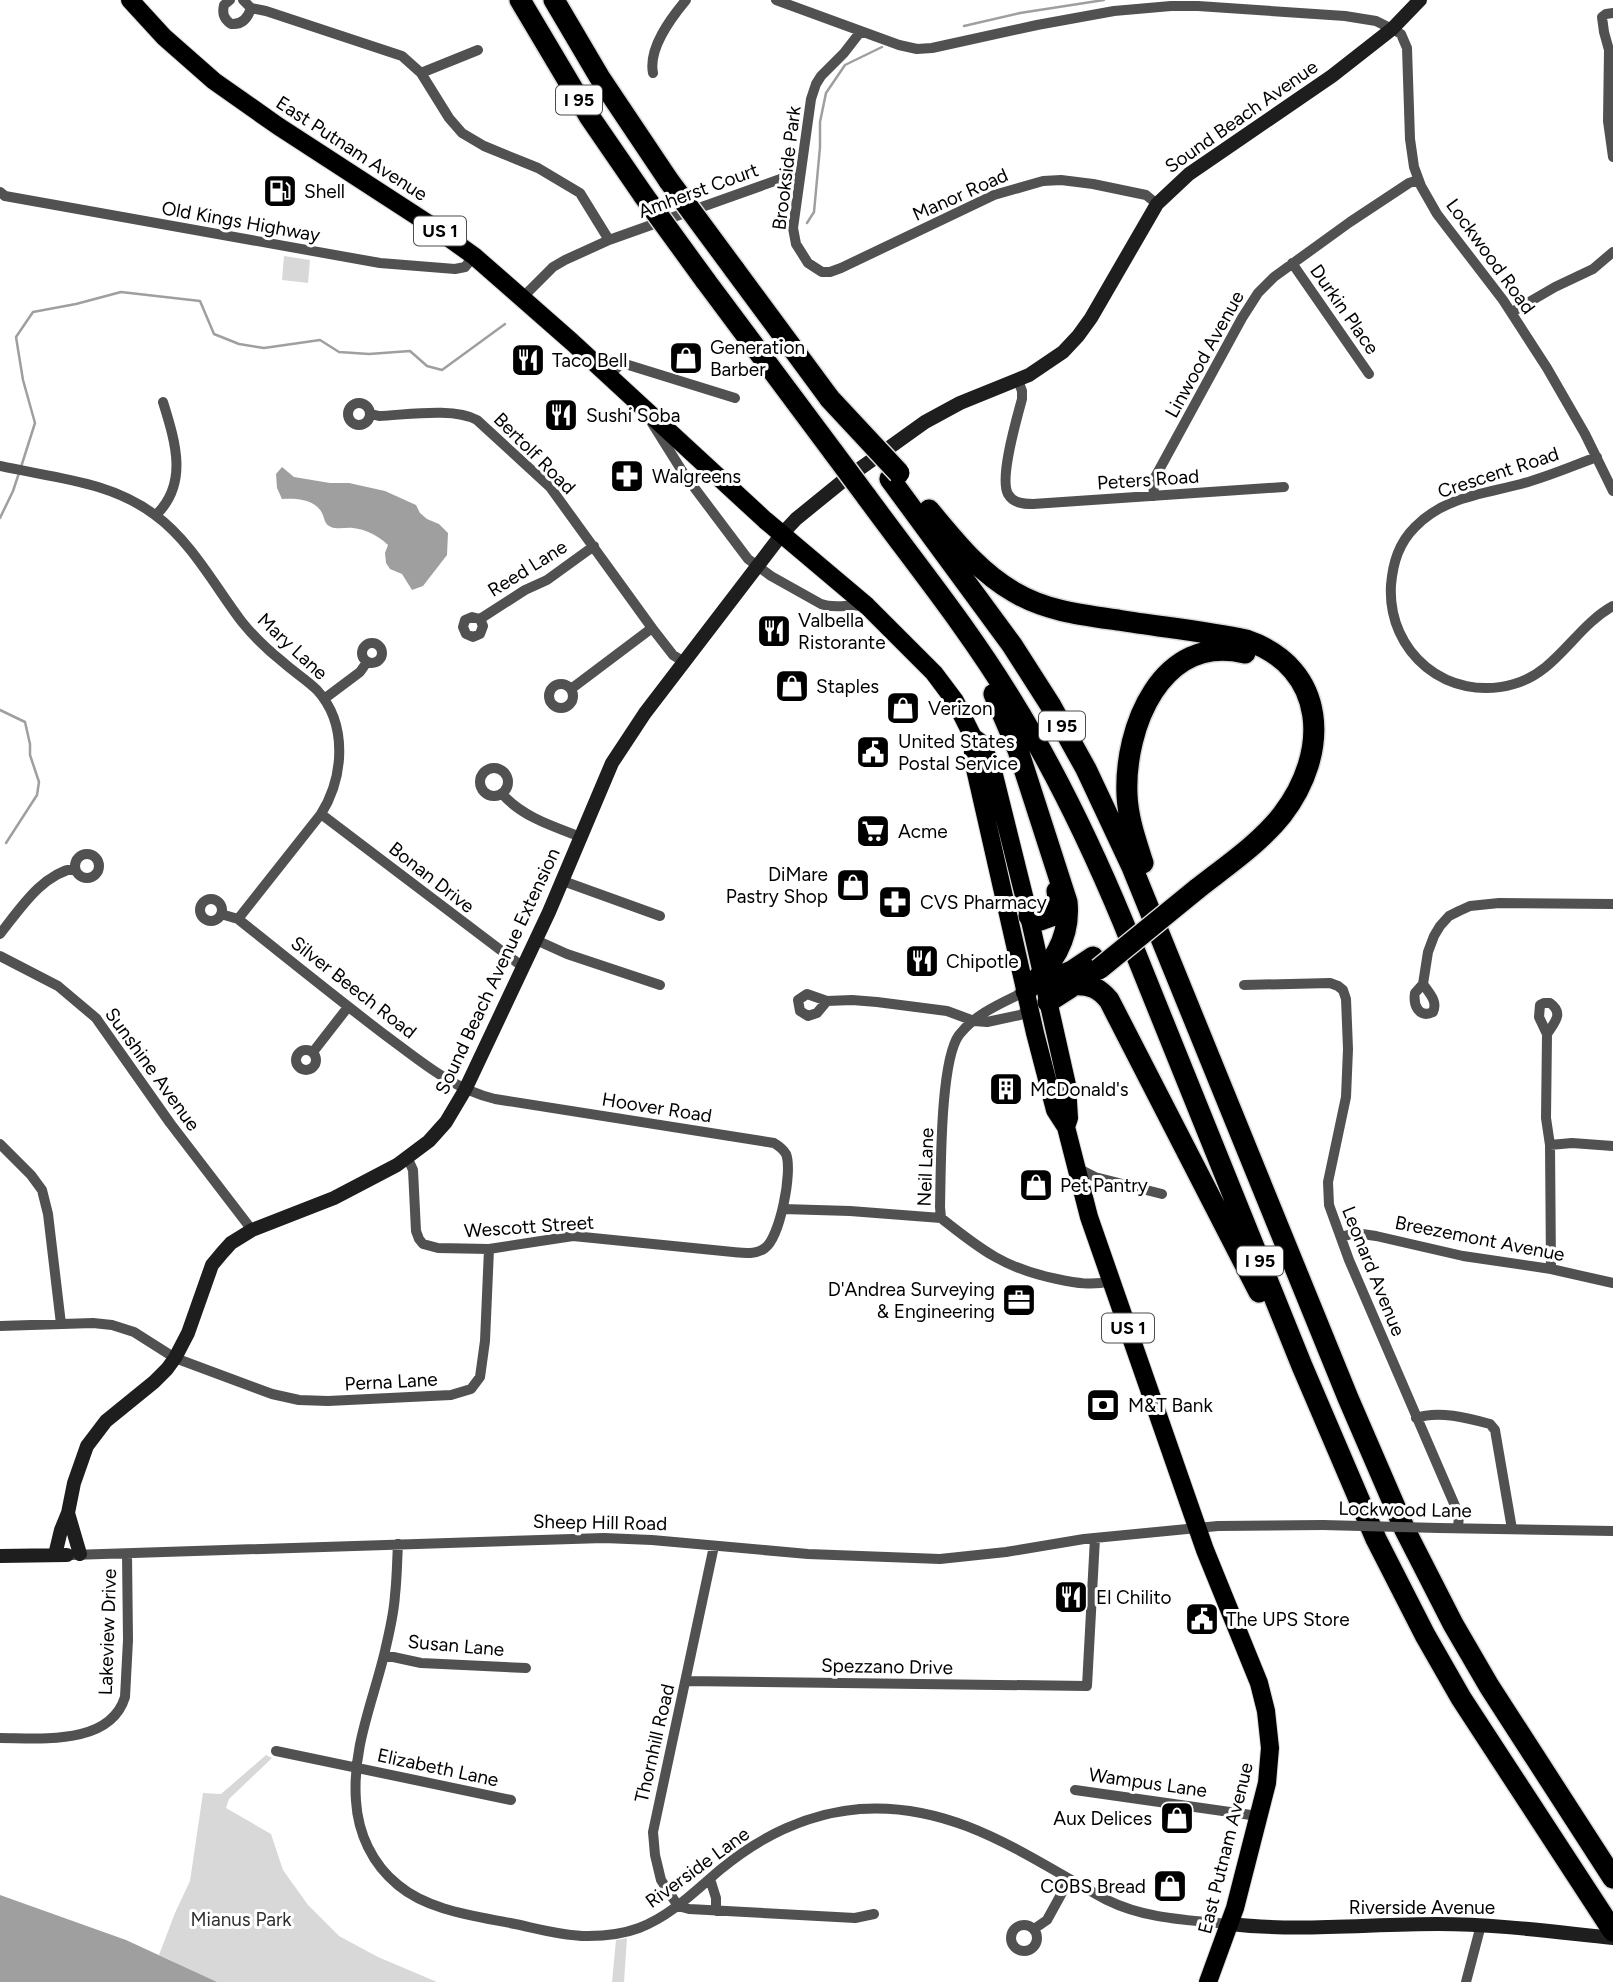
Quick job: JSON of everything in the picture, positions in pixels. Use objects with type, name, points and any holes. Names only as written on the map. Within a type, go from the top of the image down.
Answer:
[{"type":"highway","name":"I 95","points":[[520,0],[582,106],[644,196],[971,638],[1004,687],[1046,759],[1079,823],[1136,955],[1376,1539],[1425,1635],[1604,1934]]},
{"type":"highway","name":"I 95","points":[[554,0],[600,78],[669,181],[830,399],[895,476],[1012,645],[1069,737],[1118,834],[1370,1452],[1420,1561],[1489,1686],[1613,1878]]},
{"type":"highway","points":[[895,476],[972,560],[992,577],[1040,605],[1067,612],[1245,640],[1268,649],[1295,672],[1308,694],[1315,729],[1310,764],[1300,787],[1272,827],[1242,853],[1195,883]]},
{"type":"highway","points":[[928,580],[1004,714],[1063,887],[1068,911],[1067,928],[1038,992]]},
{"type":"highway","points":[[1074,985],[1096,963],[1195,883],[1270,811],[1289,782],[1300,751],[1301,719],[1296,698],[1280,673],[1272,666],[1243,652],[1207,652],[1191,657],[1171,671],[1159,682],[1147,701],[1135,729],[1130,753],[1127,794],[1131,822],[1186,999]]},
{"type":"highway","points":[[1029,916],[1035,920],[1048,919],[1058,909],[1058,895],[1046,834]]},
{"type":"highway","points":[[1038,992],[1072,971],[1096,963]]},
{"type":"highway","points":[[1038,992],[1074,985],[1090,986],[1098,988],[1109,1000],[1228,1229],[1273,1324],[1303,1366]]},
{"type":"main road","name":"East Putnam Avenue","points":[[130,0],[164,37],[214,81],[474,256],[782,534],[867,606],[918,656],[955,701],[973,737],[973,760],[1067,1085],[1069,1118],[1066,1126],[1089,1217],[1223,1598],[1252,1665],[1266,1711],[1269,1769],[1230,1924],[1208,1982]]},
{"type":"main road","name":"East Putnam Avenue","points":[[973,737],[981,743],[992,767],[1029,916],[1038,992]]},
{"type":"street","points":[[230,0],[224,5],[223,15],[231,23],[243,22],[249,16],[247,4],[393,52],[410,62],[421,73],[449,118],[462,133],[484,146],[538,168],[580,193],[609,240]]},
{"type":"street","points":[[653,73],[652,61],[664,30],[686,0]]},
{"type":"street","points":[[776,0],[917,49],[958,44],[1037,25],[1133,9],[1198,6],[1282,6],[1376,21],[1392,29]]},
{"type":"street","name":"Sound Beach Avenue","points":[[782,534],[796,519],[844,480],[925,422],[960,403],[1018,380],[1051,362],[1078,336],[1091,318],[1157,204],[1189,174],[1332,76],[1392,29],[1420,0]]},
{"type":"street","points":[[1613,13],[1602,17],[1611,47],[1608,121],[1613,157]]},
{"type":"street","name":"Lockwood Road","points":[[1392,29],[1401,34],[1407,48],[1409,129],[1418,180],[1432,207],[1512,312],[1564,395],[1613,491]]},
{"type":"street","name":"Brookside Park","points":[[822,272],[808,263],[793,235],[811,99],[821,76],[861,31]]},
{"type":"street","points":[[421,73],[478,50]]},
{"type":"street","name":"Amherst Court","points":[[522,298],[553,267],[609,240],[786,177],[799,175]]},
{"type":"street","name":"Linwood Avenue","points":[[1154,496],[1153,481],[1242,318],[1265,285],[1350,222],[1409,183],[1418,180]]},
{"type":"street","name":"Manor Road","points":[[822,272],[830,272],[863,258],[994,195],[1044,181],[1093,184],[1146,195],[1157,204]]},
{"type":"street","name":"Old Kings Highway","points":[[0,192],[5,196],[380,263],[455,269],[465,267],[474,256]]},
{"type":"street","points":[[1512,312],[1593,269],[1613,252]]},
{"type":"street","name":"Durkin Place","points":[[1292,263],[1369,374]]},
{"type":"street","points":[[608,376],[622,363],[735,398]]},
{"type":"street","name":"Peters Road","points":[[1018,380],[1022,399],[1005,477],[1008,494],[1014,501],[1033,505],[1284,487]]},
{"type":"street","points":[[156,515],[167,504],[177,466],[175,440],[163,402]]},
{"type":"street","points":[[643,408],[691,484],[738,548],[756,566],[829,607],[851,604],[867,606]]},
{"type":"street","name":"Bertolf Road","points":[[371,414],[452,413],[468,415],[477,420],[550,487],[652,628],[673,655],[684,662]]},
{"type":"street","name":"Crescent Road","points":[[1597,457],[1547,476],[1475,494],[1436,509],[1404,538],[1398,551],[1393,566],[1392,605],[1396,627],[1417,660],[1429,670],[1451,681],[1480,688],[1513,685],[1539,674],[1588,624],[1613,606]]},
{"type":"street","name":"Mary Lane","points":[[0,466],[70,479],[110,490],[156,515],[180,539],[253,635],[315,688],[324,699],[337,729],[340,757],[329,801],[238,919]]},
{"type":"street","name":"Sound Beach Avenue Extension","points":[[67,1555],[68,1513],[83,1454],[98,1430],[154,1382],[175,1358],[188,1333],[212,1265],[231,1243],[252,1230],[334,1198],[385,1173],[408,1159],[438,1132],[465,1090],[563,881],[601,785],[617,755],[645,713],[782,534]]},
{"type":"street","name":"Reed Lane","points":[[480,620],[525,590],[547,580],[594,546]]},
{"type":"street","points":[[571,689],[652,628]]},
{"type":"street","points":[[324,699],[360,672],[367,662]]},
{"type":"street","points":[[502,794],[524,813],[581,837]]},
{"type":"street","name":"Bonan Drive","points":[[321,814],[523,967]]},
{"type":"street","points":[[0,934],[40,887],[60,872],[75,868]]},
{"type":"street","points":[[563,881],[660,916]]},
{"type":"street","points":[[1423,984],[1434,936],[1449,916],[1469,906],[1499,903],[1613,904]]},
{"type":"street","name":"Silver Beech Road","points":[[221,914],[238,919],[348,1007],[465,1090]]},
{"type":"street","points":[[536,940],[567,954],[660,985]]},
{"type":"street","name":"Sunshine Avenue","points":[[0,956],[58,986],[96,1018],[170,1123],[252,1230]]},
{"type":"street","name":"Leonard Avenue","points":[[1244,985],[1330,983],[1343,990],[1348,1030],[1346,1097],[1328,1182],[1329,1205],[1353,1272],[1459,1514],[1458,1528]]},
{"type":"street","points":[[827,1001],[852,1000],[947,1011],[974,1021],[987,1022],[1020,1015],[1038,992]]},
{"type":"street","name":"Neil Lane","points":[[1038,992],[983,1012],[954,1042],[948,1065],[941,1218],[987,1253],[1019,1269],[1087,1285],[1112,1281]]},
{"type":"street","points":[[313,1052],[348,1007]]},
{"type":"street","points":[[1547,1034],[1546,1118],[1550,1145],[1551,1269]]},
{"type":"street","name":"Hoover Road","points":[[465,1090],[495,1099],[774,1143],[783,1150],[787,1158],[783,1209]]},
{"type":"street","points":[[1550,1145],[1572,1143],[1613,1146]]},
{"type":"street","points":[[0,1144],[31,1175],[42,1191],[48,1214],[61,1324]]},
{"type":"street","name":"Wescott Street","points":[[408,1159],[413,1170],[416,1231],[423,1244],[438,1248],[489,1249],[573,1236],[760,1252],[772,1240],[783,1209]]},
{"type":"street","points":[[1075,1167],[1095,1177],[1162,1194]]},
{"type":"street","points":[[783,1209],[941,1218]]},
{"type":"street","name":"Breezemont Avenue","points":[[1340,1237],[1355,1233],[1376,1236],[1470,1257],[1551,1269],[1613,1283]]},
{"type":"street","name":"Perna Lane","points":[[0,1326],[112,1325],[134,1332],[175,1358],[272,1394],[299,1400],[460,1394],[471,1389],[480,1377],[485,1341],[489,1249]]},
{"type":"street","points":[[1416,1418],[1437,1415],[1490,1424],[1496,1430],[1512,1529]]},
{"type":"street","name":"Sound Beach Avenue Extension","points":[[67,1555],[61,1530],[68,1513]]},
{"type":"street","name":"Lockwood Lane","points":[[1198,1528],[1231,1525],[1323,1525],[1613,1531]]},
{"type":"street","name":"Sheep Hill Road","points":[[0,1556],[604,1538],[808,1554],[940,1559],[1095,1538],[1198,1528]]},
{"type":"street","name":"Spezzano Drive","points":[[687,1681],[1087,1686],[1095,1538]]},
{"type":"street","name":"Riverside Lane","points":[[398,1544],[396,1596],[384,1654],[362,1729],[356,1801],[362,1835],[382,1869],[398,1885],[426,1901],[460,1912],[570,1935],[611,1935],[658,1920],[750,1847],[792,1826],[838,1812],[890,1809],[929,1814],[961,1823],[1107,1900],[1138,1913],[1230,1924]]},
{"type":"street","name":"Thornhill Road","points":[[678,1906],[661,1880],[653,1832],[714,1546]]},
{"type":"street","name":"Lakeview Drive","points":[[0,1738],[54,1739],[86,1734],[105,1723],[122,1705],[125,1697],[128,1640],[127,1554]]},
{"type":"street","name":"Susan Lane","points":[[384,1654],[421,1663],[526,1668]]},
{"type":"street","name":"Elizabeth Lane","points":[[276,1751],[511,1800]]},
{"type":"street","name":"Wampus Lane","points":[[1075,1790],[1258,1816]]},
{"type":"street","points":[[710,1879],[716,1898],[716,1911]]},
{"type":"street","points":[[1034,1929],[1048,1920],[1069,1880]]},
{"type":"street","points":[[678,1906],[716,1911],[855,1918],[874,1913]]},
{"type":"street","name":"Riverside Avenue","points":[[1230,1924],[1284,1928],[1481,1925],[1604,1934],[1613,1938]]},
{"type":"street","points":[[1466,1982],[1481,1925]]},
{"type":"green space","points":[[284,256],[310,260],[308,283],[282,280]]},
{"type":"green space","name":"Mianus Park","points":[[266,1755],[272,1758],[229,1799],[226,1808],[271,1834],[283,1870],[308,1905],[339,1936],[378,1957],[437,1982],[216,1982],[159,1955],[190,1881],[203,1793],[221,1794]]},
{"type":"green space","points":[[627,1938],[624,1982],[612,1982],[616,1940]]},
{"type":"shaded area","points":[[282,467],[294,477],[349,483],[385,491],[416,505],[420,513],[448,533],[447,555],[423,586],[412,590],[402,574],[390,569],[386,563],[388,545],[380,539],[367,531],[331,527],[319,508],[310,502],[282,499],[277,488],[276,474]]},
{"type":"shaded area","points":[[0,1895],[126,1940],[217,1982],[0,1982]]},
{"type":"waterway","points":[[964,26],[1020,13],[1104,0]]},
{"type":"waterway","points":[[807,223],[814,212],[820,122],[826,93],[845,65],[882,47]]},
{"type":"waterway","points":[[21,467],[35,423],[23,380],[16,337],[33,312],[121,292],[200,301],[214,334],[239,344],[264,348],[320,340],[339,352],[369,354],[410,351],[427,366],[442,370],[505,324]]},
{"type":"waterway","points":[[0,518],[19,473]]},
{"type":"waterway","points":[[0,710],[25,722],[30,755],[39,782],[37,795],[6,843]]},
{"type":"place","name":"Shell","points":[[280,191]]},
{"type":"place","name":"Generation Barber","points":[[686,358]]},
{"type":"place","name":"Taco Bell","points":[[528,360]]},
{"type":"place","name":"Sushi Soba","points":[[561,415]]},
{"type":"place","name":"Walgreens","points":[[627,476]]},
{"type":"place","name":"Valbella Ristorante","points":[[774,631]]},
{"type":"place","name":"Staples","points":[[792,686]]},
{"type":"place","name":"Verizon","points":[[903,708]]},
{"type":"place","name":"United States Postal Service","points":[[873,752]]},
{"type":"place","name":"Acme","points":[[873,831]]},
{"type":"place","name":"DiMare Pastry Shop","points":[[853,885]]},
{"type":"place","name":"CVS Pharmacy","points":[[895,902]]},
{"type":"place","name":"Chipotle","points":[[922,961]]},
{"type":"place","name":"McDonald's","points":[[1006,1089]]},
{"type":"place","name":"Pet Pantry","points":[[1036,1185]]},
{"type":"place","name":"D'Andrea Surveying & Engineering","points":[[1019,1300]]},
{"type":"place","name":"M&T Bank","points":[[1103,1405]]},
{"type":"place","name":"El Chilito","points":[[1071,1597]]},
{"type":"place","name":"The UPS Store","points":[[1202,1619]]},
{"type":"place","name":"Aux Delices","points":[[1177,1818]]},
{"type":"place","name":"COBS Bread","points":[[1170,1886]]}]
